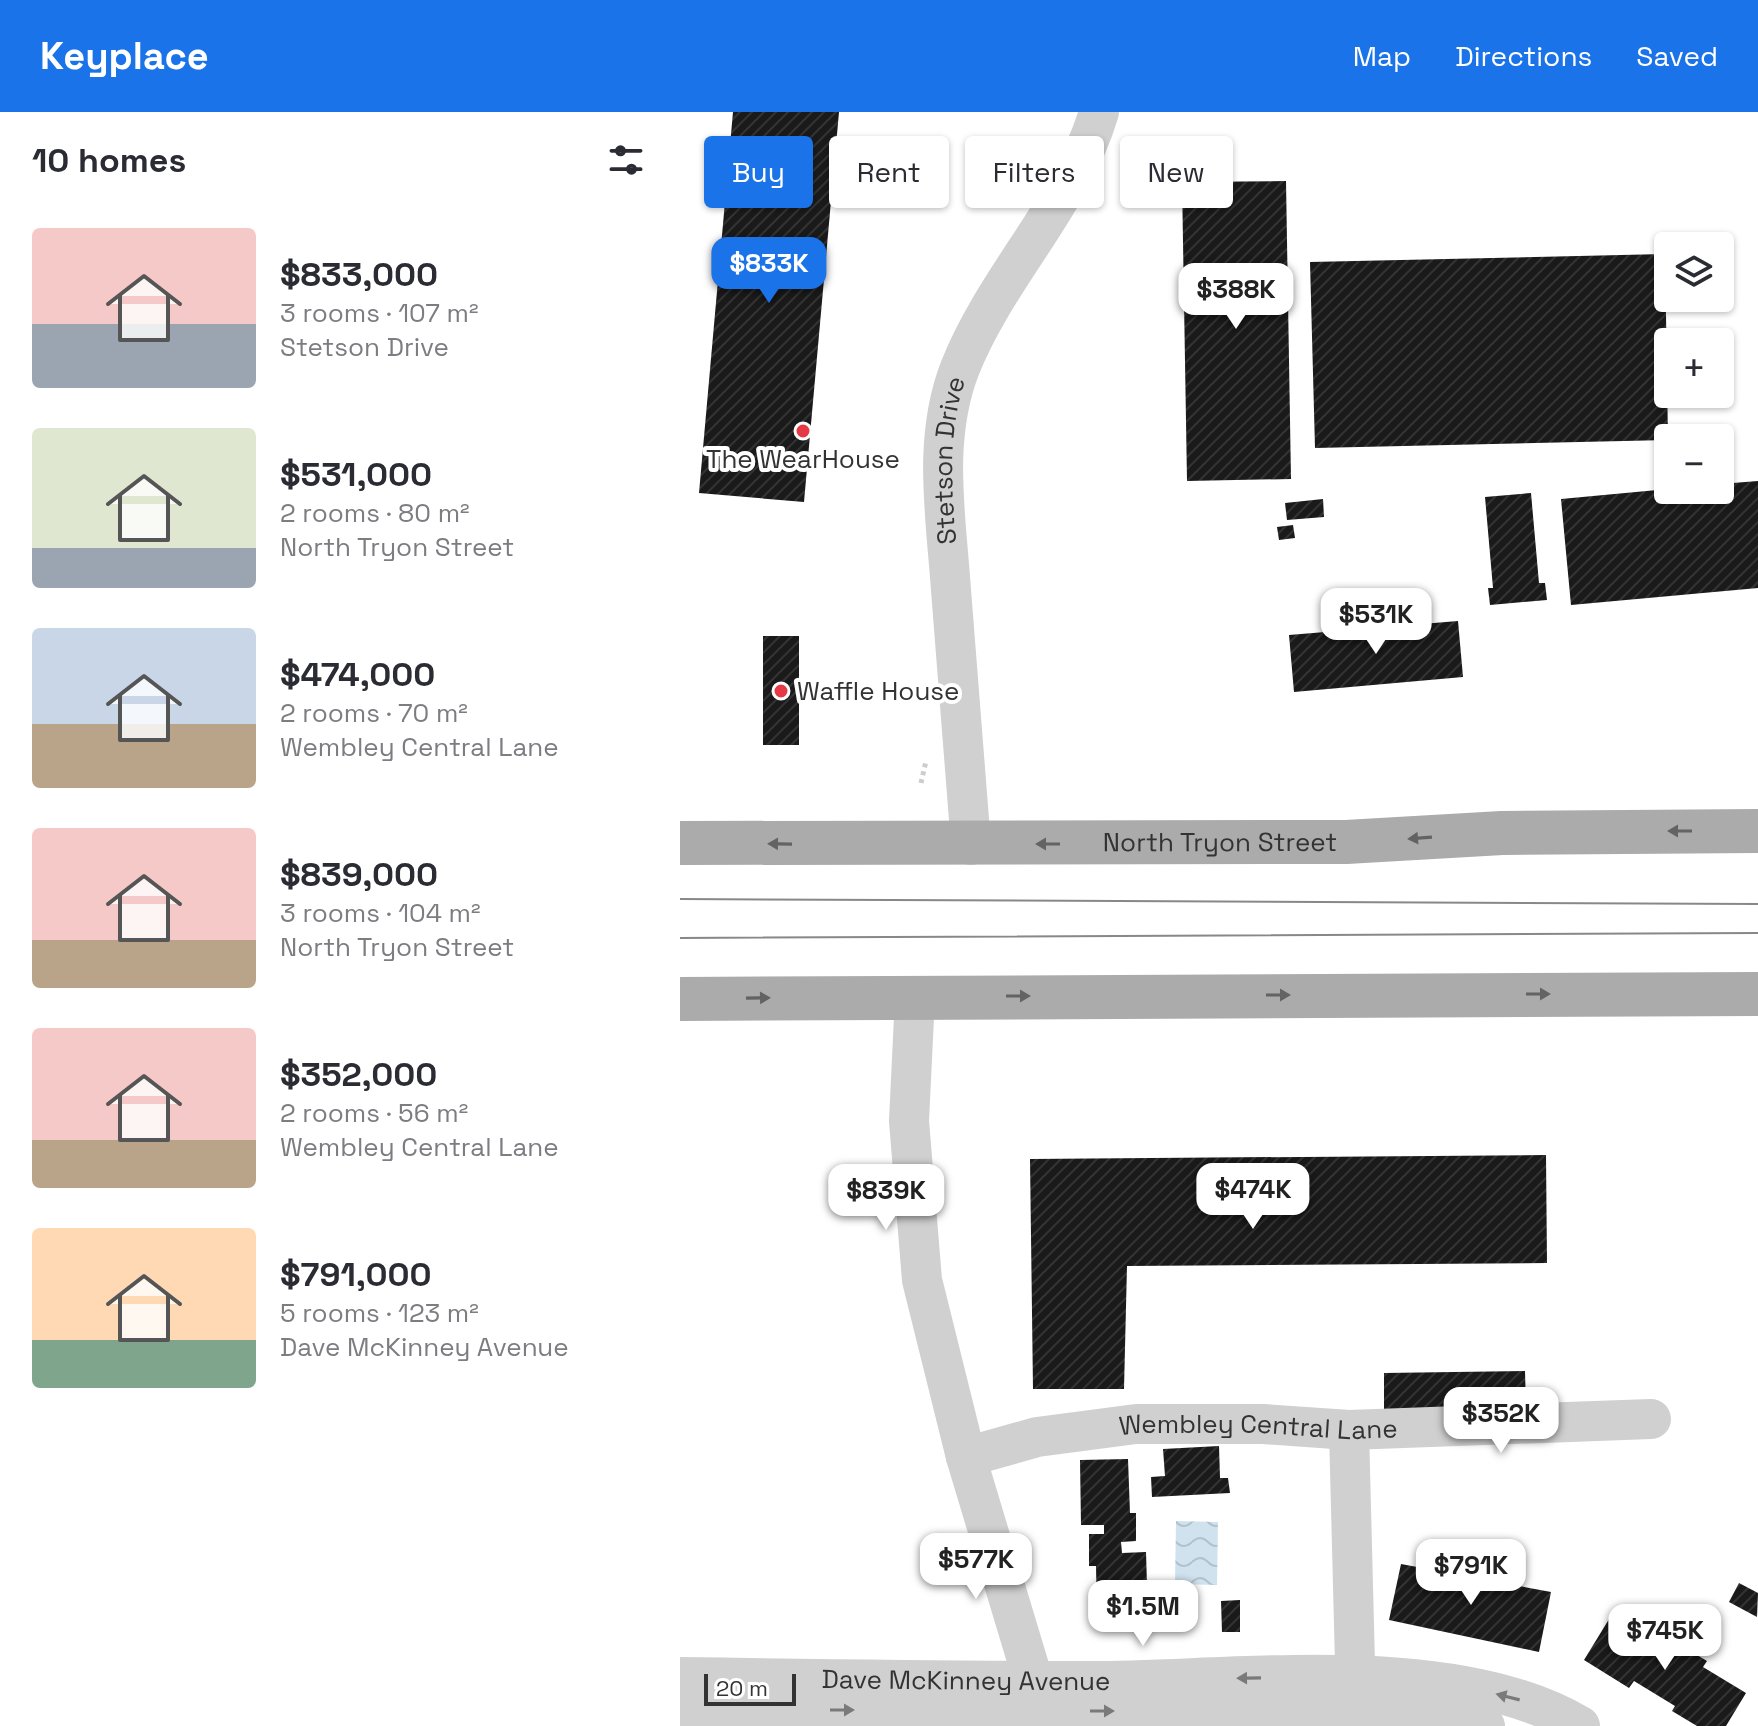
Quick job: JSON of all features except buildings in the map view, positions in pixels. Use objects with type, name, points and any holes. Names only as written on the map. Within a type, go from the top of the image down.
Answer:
[{"type":"main road","name":"North Tryon Street","points":[[680,843],[971,845],[1346,842],[1502,833],[1758,831]]},
{"type":"main road","points":[[680,999],[1758,994]]},
{"type":"street","name":"Stetson Drive","points":[[971,845],[941,495],[948,419],[958,372],[973,336],[1080,161],[1099,112]]},
{"type":"street","points":[[915,996],[909,1121],[922,1280],[966,1457],[1041,1706]]},
{"type":"street","name":"Wembley Central Lane","points":[[966,1457],[1037,1437],[1136,1424],[1263,1424],[1349,1430],[1651,1419]]},
{"type":"street","points":[[1349,1430],[1356,1715]]},
{"type":"street","name":"Dave McKinney Avenue","points":[[680,1677],[1041,1706],[1357,1676],[1455,1685],[1529,1703],[1580,1726]]},
{"type":"street","name":"Dave McKinney Avenue","points":[[680,1709],[1041,1706],[1442,1716],[1485,1726]]},
{"type":"path","points":[[921,783],[927,754]]},
{"type":"water","points":[[1176,1521],[1218,1522],[1217,1585],[1175,1584]]},
{"type":"tram line","points":[[680,899],[1758,904]]},
{"type":"tram line","points":[[680,938],[1758,933]]},
{"type":"place","name":"The WearHouse","points":[[803,431]]},
{"type":"place","name":"Waffle House","points":[[781,691]]}]
